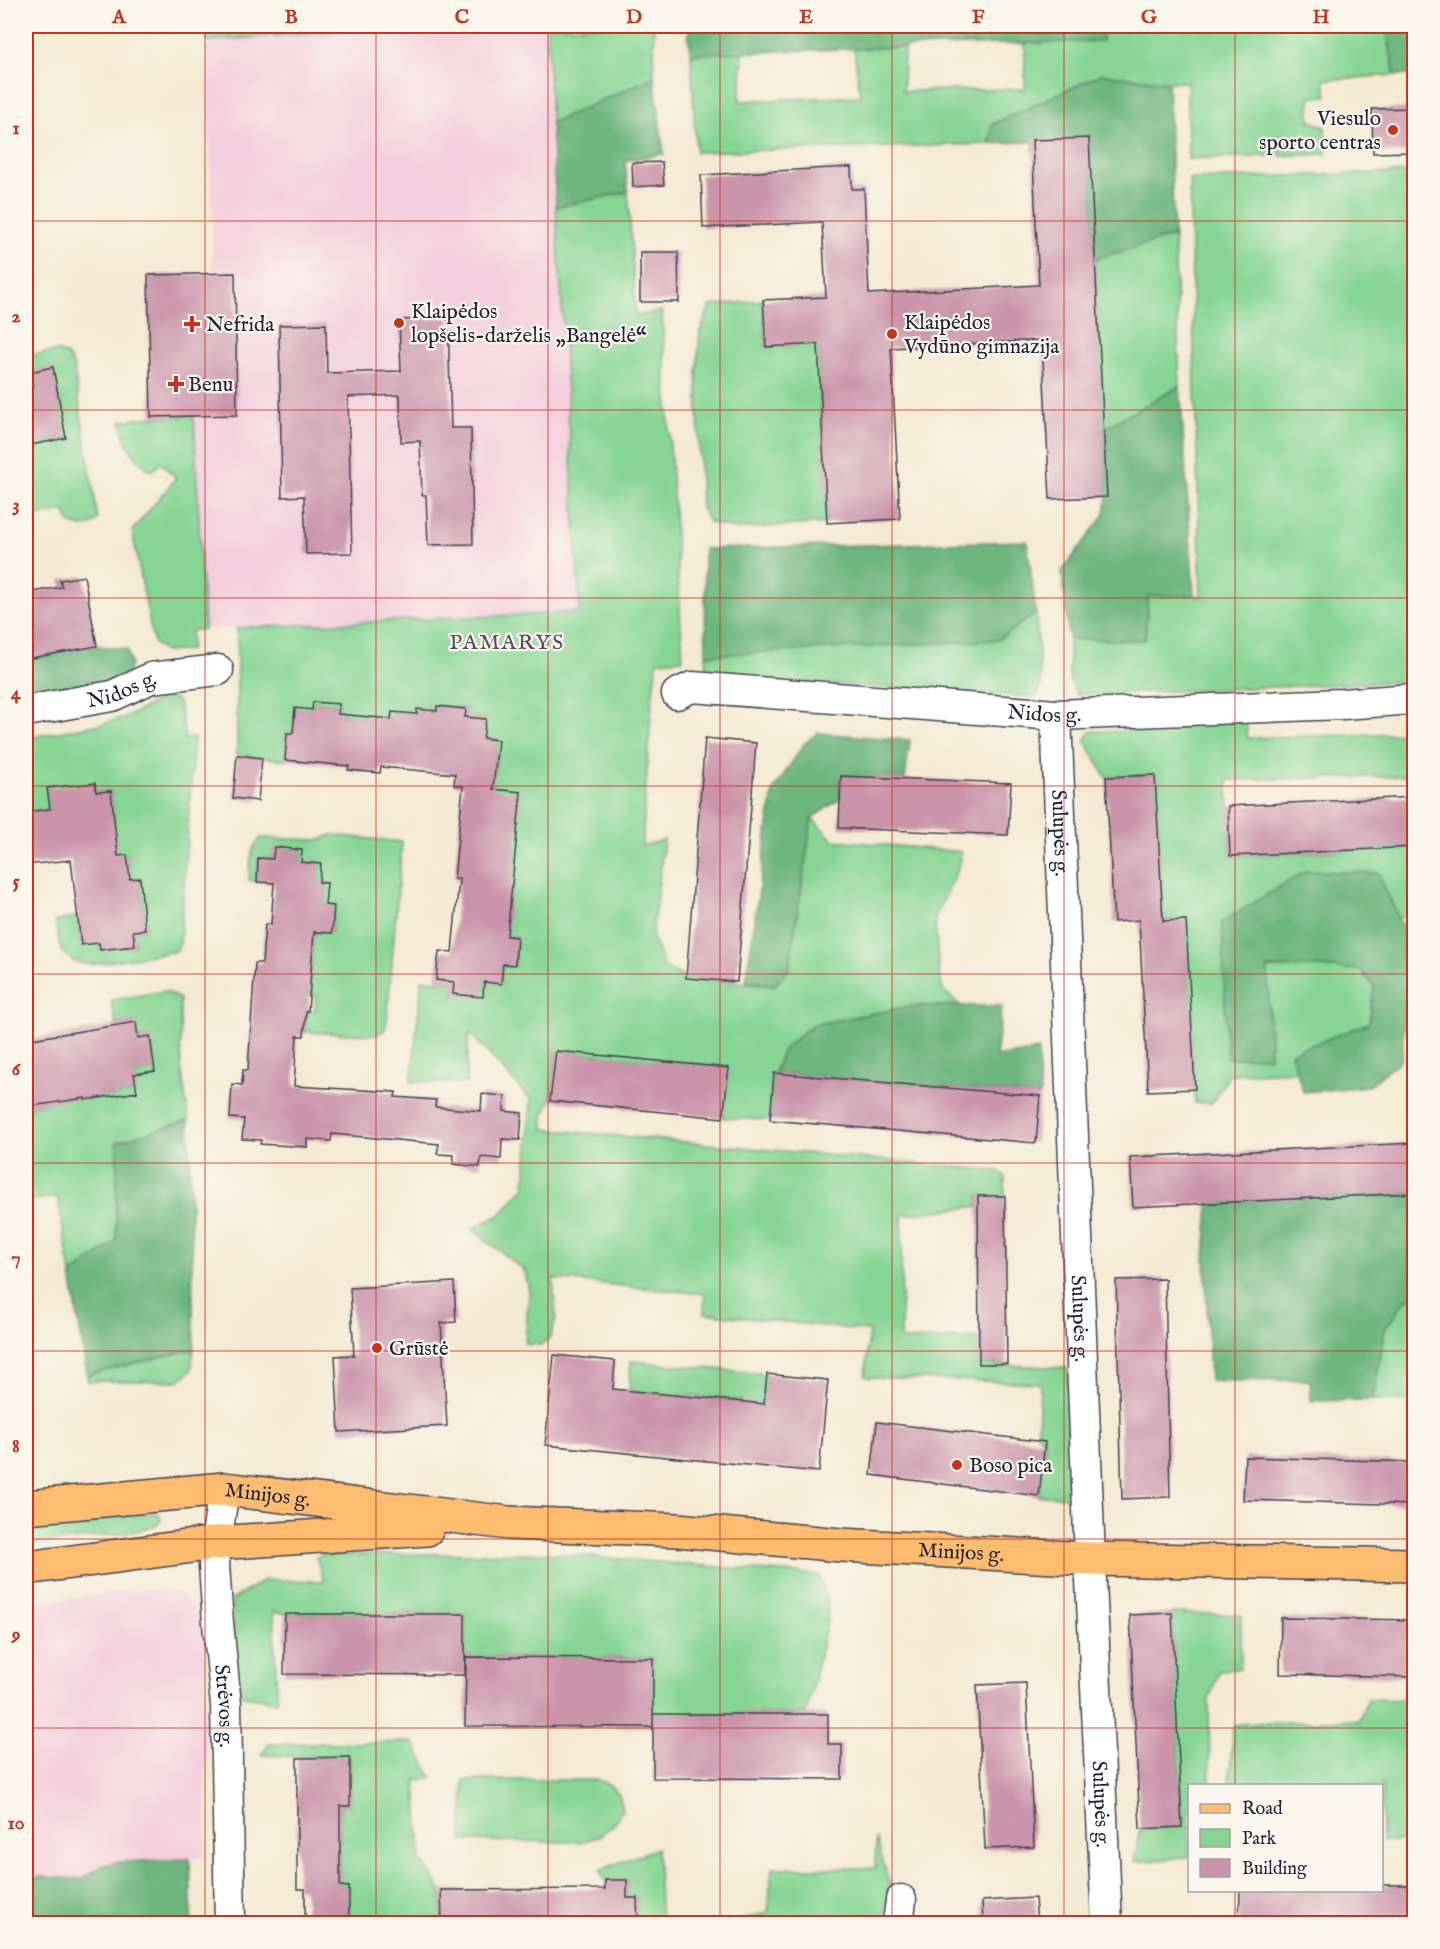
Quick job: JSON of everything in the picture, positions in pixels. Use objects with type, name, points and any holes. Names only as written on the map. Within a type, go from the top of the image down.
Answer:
[{"type":"main road","name":"Minijos g.","points":[[26,1507],[224,1489],[509,1523],[677,1530],[841,1545],[1090,1559],[1414,1565]]},
{"type":"main road","name":"Minijos g.","points":[[26,1568],[216,1543],[509,1523]]},
{"type":"street","name":"Nidos g.","points":[[26,711],[112,696],[151,678],[218,670]]},
{"type":"street","name":"Nidos g.","points":[[677,694],[692,687],[1056,715],[1414,699]]},
{"type":"street","name":"Sulupės g.","points":[[1056,715],[1107,1923]]},
{"type":"street","name":"Strėvos g.","points":[[224,1489],[214,1565],[226,1705],[230,1923]]},
{"type":"shaded area","name":"Klaipėdos lopšelis-darželis „Bangelė“","points":[[418,26],[547,26],[580,612],[204,629],[194,416],[237,415],[235,274],[213,274],[207,41]]},
{"type":"shaded area","points":[[150,1589],[171,1591],[183,1596],[192,1605],[206,1627],[206,1858],[121,1862],[94,1870],[82,1879],[26,1878],[26,1603]]},
{"type":"green space","points":[[208,26],[406,26],[207,41]]},
{"type":"green space","points":[[547,26],[654,26],[654,77],[551,123]]},
{"type":"green space","points":[[691,26],[1101,26],[1102,41],[691,54],[688,33]]},
{"type":"green space","points":[[1101,26],[1386,26],[1395,75],[1324,80],[1327,96],[1310,97],[1310,121],[1325,126],[1326,154],[1188,159],[1187,82],[1102,74],[992,124],[990,144],[696,152],[691,54],[743,52],[740,101],[860,96],[854,49],[904,47],[903,91],[1025,89],[1025,43],[1102,41]]},
{"type":"green space","points":[[1386,26],[1414,26],[1414,75],[1395,75]]},
{"type":"green space","points":[[1102,74],[1168,82],[1174,236],[1095,259],[1089,138],[990,144],[992,125]]},
{"type":"green space","points":[[654,77],[664,154],[625,161],[628,192],[556,207],[551,123]]},
{"type":"green space","points":[[1414,172],[1414,681],[1077,695],[1069,679],[1069,639],[1145,640],[1148,596],[1194,595],[1201,597],[1189,179]]},
{"type":"green space","points":[[628,192],[636,316],[662,311],[683,659],[657,661],[652,700],[642,846],[664,840],[652,936],[664,967],[686,978],[775,985],[789,969],[812,818],[833,840],[962,852],[958,868],[935,919],[939,973],[943,990],[961,1006],[912,1006],[812,1025],[783,1050],[774,1073],[770,1120],[723,1118],[728,1068],[556,1051],[550,1101],[544,1114],[544,1129],[999,1171],[1005,1177],[1005,1196],[978,1196],[978,1206],[902,1215],[901,1340],[979,1338],[980,1364],[1068,1368],[1073,1497],[1039,1496],[1045,1442],[1038,1434],[1040,1383],[865,1377],[869,1331],[704,1313],[705,1294],[553,1279],[556,1318],[550,1338],[540,1345],[525,1344],[529,1292],[525,1271],[472,1229],[500,1215],[525,1187],[531,1100],[469,1032],[466,1083],[411,1082],[422,980],[454,982],[453,994],[482,996],[484,982],[501,984],[503,964],[515,965],[517,937],[507,936],[483,788],[495,772],[498,740],[483,738],[485,719],[465,717],[466,709],[438,706],[437,711],[418,709],[417,714],[392,712],[391,719],[338,714],[339,704],[313,702],[312,710],[295,708],[293,733],[287,733],[285,760],[237,755],[237,628],[580,612],[556,207]]},
{"type":"green space","points":[[1174,236],[1180,386],[1103,429],[1095,259]]},
{"type":"green space","points":[[763,300],[766,347],[818,344],[827,523],[736,529],[709,522],[701,508],[697,374],[700,332],[710,306]]},
{"type":"green space","points":[[57,351],[67,355],[73,364],[98,519],[92,525],[85,527],[70,523],[64,511],[26,518],[26,446],[66,438],[53,368],[30,372],[26,356]]},
{"type":"green space","points":[[1180,386],[1194,595],[1148,596],[1145,640],[1069,639],[1062,571],[1105,514],[1107,497],[1103,429]]},
{"type":"green space","points":[[194,416],[204,629],[191,631],[191,650],[165,652],[155,644],[152,635],[132,531],[176,478],[161,463],[152,471],[139,461],[127,443],[121,421],[151,417]]},
{"type":"green space","points":[[1027,541],[1036,613],[998,640],[706,655],[704,549]]},
{"type":"green space","points":[[1036,613],[1041,685],[1035,697],[719,677],[713,675],[706,667],[706,655],[998,640]]},
{"type":"green space","points":[[97,646],[127,649],[131,665],[128,674],[109,684],[26,698],[26,659]]},
{"type":"green space","points":[[165,696],[175,699],[179,704],[185,739],[194,738],[180,943],[176,951],[89,965],[73,961],[61,951],[55,921],[78,917],[81,945],[99,943],[100,950],[135,946],[133,931],[145,930],[140,878],[130,879],[127,855],[106,857],[116,841],[111,791],[47,789],[50,809],[26,812],[26,738],[103,724],[131,715]]},
{"type":"green space","points":[[1241,720],[1246,724],[1248,738],[1414,733],[1414,776],[1228,780],[1230,856],[1414,847],[1414,916],[1398,917],[1378,873],[1258,901],[1223,922],[1270,1056],[1268,968],[1318,967],[1361,970],[1374,987],[1369,1023],[1291,1053],[1297,1071],[1230,1074],[1212,1103],[1195,1103],[1186,921],[1163,921],[1155,775],[1106,777],[1085,741],[1091,731],[1130,731],[1130,721]]},
{"type":"green space","points":[[817,733],[910,740],[905,779],[841,776],[840,799],[812,818],[789,969],[775,985],[746,981],[773,791],[804,744]]},
{"type":"green space","points":[[331,835],[402,842],[387,1021],[385,1030],[376,1035],[305,1032],[306,1011],[315,1011],[316,995],[309,994],[314,932],[332,933],[334,906],[325,905],[327,883],[319,882],[320,864],[301,862],[302,850],[275,848],[273,859],[258,858],[257,882],[249,880],[252,852],[261,838],[321,840]]},
{"type":"green space","points":[[1306,871],[1378,873],[1410,943],[1402,1059],[1369,1086],[1303,1092],[1291,1053],[1369,1023],[1374,987],[1361,970],[1318,967],[1268,968],[1270,1057],[1227,1058],[1222,922]]},
{"type":"green space","points":[[165,991],[180,999],[181,1066],[189,1120],[117,1142],[116,1241],[71,1275],[58,1197],[26,1201],[26,1107],[48,1103],[83,1089],[86,1100],[136,1092],[134,1074],[155,1070],[150,1037],[138,1038],[135,1022],[116,1025],[111,1000]]},
{"type":"green space","points":[[912,1006],[1002,1006],[996,1057],[1038,1050],[1040,1096],[774,1073],[783,1050],[812,1025]]},
{"type":"green space","points":[[189,1120],[194,1349],[87,1375],[71,1275],[116,1241],[117,1142]]},
{"type":"green space","points":[[1414,1193],[1414,1297],[1406,1299],[1385,1329],[1373,1400],[1311,1401],[1310,1380],[1210,1381],[1205,1257],[1209,1203]]},
{"type":"green space","points":[[1414,1297],[1414,1400],[1373,1400],[1385,1329],[1406,1299]]},
{"type":"green space","points":[[194,1349],[191,1371],[178,1381],[88,1381],[87,1375]]},
{"type":"green space","points":[[631,1361],[767,1374],[763,1415],[741,1401],[629,1391]]},
{"type":"green space","points":[[159,1514],[161,1520],[156,1526],[132,1532],[26,1546],[26,1527]]},
{"type":"green space","points":[[546,1553],[819,1575],[828,1600],[827,1622],[806,1714],[653,1714],[653,1658],[465,1657],[465,1614],[285,1614],[274,1611],[277,1701],[239,1695],[232,1600],[264,1580],[324,1581],[316,1557],[322,1555]]},
{"type":"green space","points":[[1172,1613],[1241,1615],[1241,1668],[1219,1671],[1209,1700],[1210,1784],[1188,1784],[1188,1857],[1134,1862],[1140,1829],[1182,1827]]},
{"type":"green space","points":[[1367,1699],[1414,1700],[1414,1841],[1383,1841],[1383,1784],[1229,1784],[1233,1727],[1241,1724],[1359,1720]]},
{"type":"green space","points":[[413,1742],[433,1779],[416,1780],[421,1859],[441,1890],[442,1923],[349,1923],[349,1887],[340,1886],[340,1806],[350,1806],[350,1758],[261,1755],[268,1744]]},
{"type":"green space","points":[[464,1780],[597,1780],[610,1785],[620,1796],[622,1810],[615,1823],[601,1835],[582,1842],[462,1841]]},
{"type":"green space","points":[[876,1838],[891,1888],[884,1923],[727,1924],[768,1912],[772,1868],[875,1868]]},
{"type":"green space","points":[[657,1848],[661,1923],[638,1923],[637,1898],[627,1898],[627,1880],[605,1880],[600,1870]]},
{"type":"green space","points":[[190,1859],[192,1923],[26,1923],[26,1878],[82,1879],[103,1865]]},
{"type":"building","name":"Viesulo sporto centras","points":[[1414,108],[1414,152],[1373,153],[1372,109]]},
{"type":"building","name":"Klaipėdos Vydūno gimnazija","points":[[1089,138],[1107,497],[1050,499],[1042,340],[891,348],[900,519],[827,523],[818,344],[766,347],[763,300],[826,297],[822,222],[703,228],[701,175],[851,167],[852,189],[864,189],[869,294],[1039,285],[1032,140]]},
{"type":"building","points":[[662,162],[664,185],[633,187],[632,163]]},
{"type":"building","points":[[640,252],[678,252],[679,302],[640,302]]},
{"type":"building","name":"Nefrida","points":[[235,273],[237,415],[151,417],[148,275]]},
{"type":"building","points":[[448,318],[451,428],[471,428],[473,544],[428,545],[426,495],[422,495],[420,441],[401,442],[400,395],[348,397],[352,553],[306,554],[304,496],[282,497],[279,325],[326,324],[327,373],[401,371],[399,320]]},
{"type":"building","points":[[53,367],[66,438],[26,446],[26,388],[33,387],[30,372]]},
{"type":"building","points":[[84,576],[97,646],[26,659],[26,593],[62,587],[60,580]]},
{"type":"building","points":[[313,702],[339,704],[338,714],[391,719],[392,712],[417,714],[417,709],[437,711],[437,706],[466,709],[465,717],[486,719],[483,738],[498,740],[493,789],[521,792],[507,936],[517,937],[515,965],[503,964],[501,984],[484,982],[483,997],[453,994],[454,982],[436,980],[439,951],[452,952],[459,879],[454,879],[463,786],[454,785],[455,774],[381,767],[380,773],[348,770],[349,766],[285,760],[287,733],[293,733],[295,708],[312,710]]},
{"type":"building","points":[[705,738],[756,743],[737,982],[686,978]]},
{"type":"building","points":[[237,755],[262,758],[258,801],[233,798]]},
{"type":"building","points":[[1155,775],[1163,921],[1186,920],[1195,1089],[1148,1091],[1139,920],[1114,922],[1106,777]]},
{"type":"building","points":[[841,776],[1011,783],[1008,835],[839,828]]},
{"type":"building","points":[[95,783],[96,792],[111,791],[118,856],[127,855],[130,879],[140,878],[145,930],[133,931],[135,946],[100,950],[99,943],[81,945],[71,860],[26,865],[26,812],[50,809],[47,788]]},
{"type":"building","points":[[1414,797],[1414,847],[1230,856],[1228,806]]},
{"type":"building","points":[[274,847],[302,850],[301,862],[321,864],[319,882],[327,883],[325,905],[334,906],[332,933],[314,932],[308,1011],[306,1011],[304,1036],[297,1036],[294,1086],[396,1092],[395,1097],[436,1100],[435,1107],[481,1111],[482,1094],[505,1096],[504,1111],[522,1113],[520,1140],[502,1139],[501,1159],[481,1157],[480,1167],[453,1164],[454,1155],[437,1154],[439,1144],[332,1134],[331,1141],[307,1139],[307,1147],[260,1144],[261,1140],[242,1139],[244,1119],[230,1118],[232,1084],[242,1085],[243,1070],[248,1070],[255,963],[262,963],[265,924],[271,924],[274,883],[257,882],[258,858],[273,859]]},
{"type":"building","points":[[136,1022],[138,1038],[150,1036],[155,1071],[134,1074],[137,1092],[26,1107],[26,1040]]},
{"type":"building","points":[[556,1051],[729,1068],[723,1118],[550,1101]]},
{"type":"building","points":[[774,1073],[1040,1096],[1036,1143],[770,1120]]},
{"type":"building","points":[[1414,1143],[1414,1193],[1133,1207],[1130,1157]]},
{"type":"building","points":[[978,1196],[1005,1196],[1007,1364],[979,1364]]},
{"type":"building","points":[[1165,1279],[1170,1497],[1122,1499],[1116,1280]]},
{"type":"building","points":[[454,1282],[456,1322],[441,1323],[447,1426],[339,1432],[335,1356],[354,1355],[350,1288]]},
{"type":"building","points":[[554,1355],[615,1361],[613,1389],[764,1404],[767,1374],[828,1380],[819,1472],[545,1445]]},
{"type":"building","points":[[877,1422],[1045,1442],[1039,1496],[871,1475]]},
{"type":"building","points":[[1245,1457],[1414,1462],[1414,1505],[1243,1500]]},
{"type":"building","points":[[1172,1613],[1182,1827],[1140,1829],[1130,1615]]},
{"type":"building","points":[[285,1614],[465,1614],[465,1675],[284,1674]]},
{"type":"building","points":[[1281,1618],[1414,1620],[1414,1677],[1280,1674]]},
{"type":"building","points":[[466,1657],[653,1658],[653,1727],[465,1726]]},
{"type":"building","points":[[1026,1683],[1034,1847],[985,1849],[977,1685]]},
{"type":"building","points":[[653,1714],[828,1714],[828,1744],[842,1744],[842,1779],[653,1778]]},
{"type":"building","points":[[350,1757],[350,1806],[340,1806],[340,1886],[349,1887],[349,1923],[305,1923],[305,1889],[297,1889],[297,1758]]},
{"type":"building","points":[[605,1880],[627,1880],[627,1898],[637,1898],[638,1923],[442,1923],[441,1890],[605,1889]]},
{"type":"building","points":[[1383,1885],[1414,1885],[1414,1923],[1239,1923],[1240,1892],[1383,1892]]},
{"type":"building","points":[[1035,1898],[1037,1923],[983,1923],[982,1901]]},
{"type":"place","name":"Viesulo sporto centras","points":[[1393,130]]},
{"type":"place","name":"Klaipėdos lopšelis-darželis „Bangelė“","points":[[399,323]]},
{"type":"place","name":"Nefrida","points":[[192,324]]},
{"type":"place","name":"Klaipėdos Vydūno gimnazija","points":[[892,334]]},
{"type":"place","name":"Benu","points":[[176,384]]},
{"type":"place","name":"Grūstė","points":[[377,1348]]},
{"type":"place","name":"Boso pica","points":[[957,1465]]},
{"type":"district","name":"PAMARYS","points":[[507,641]]}]
